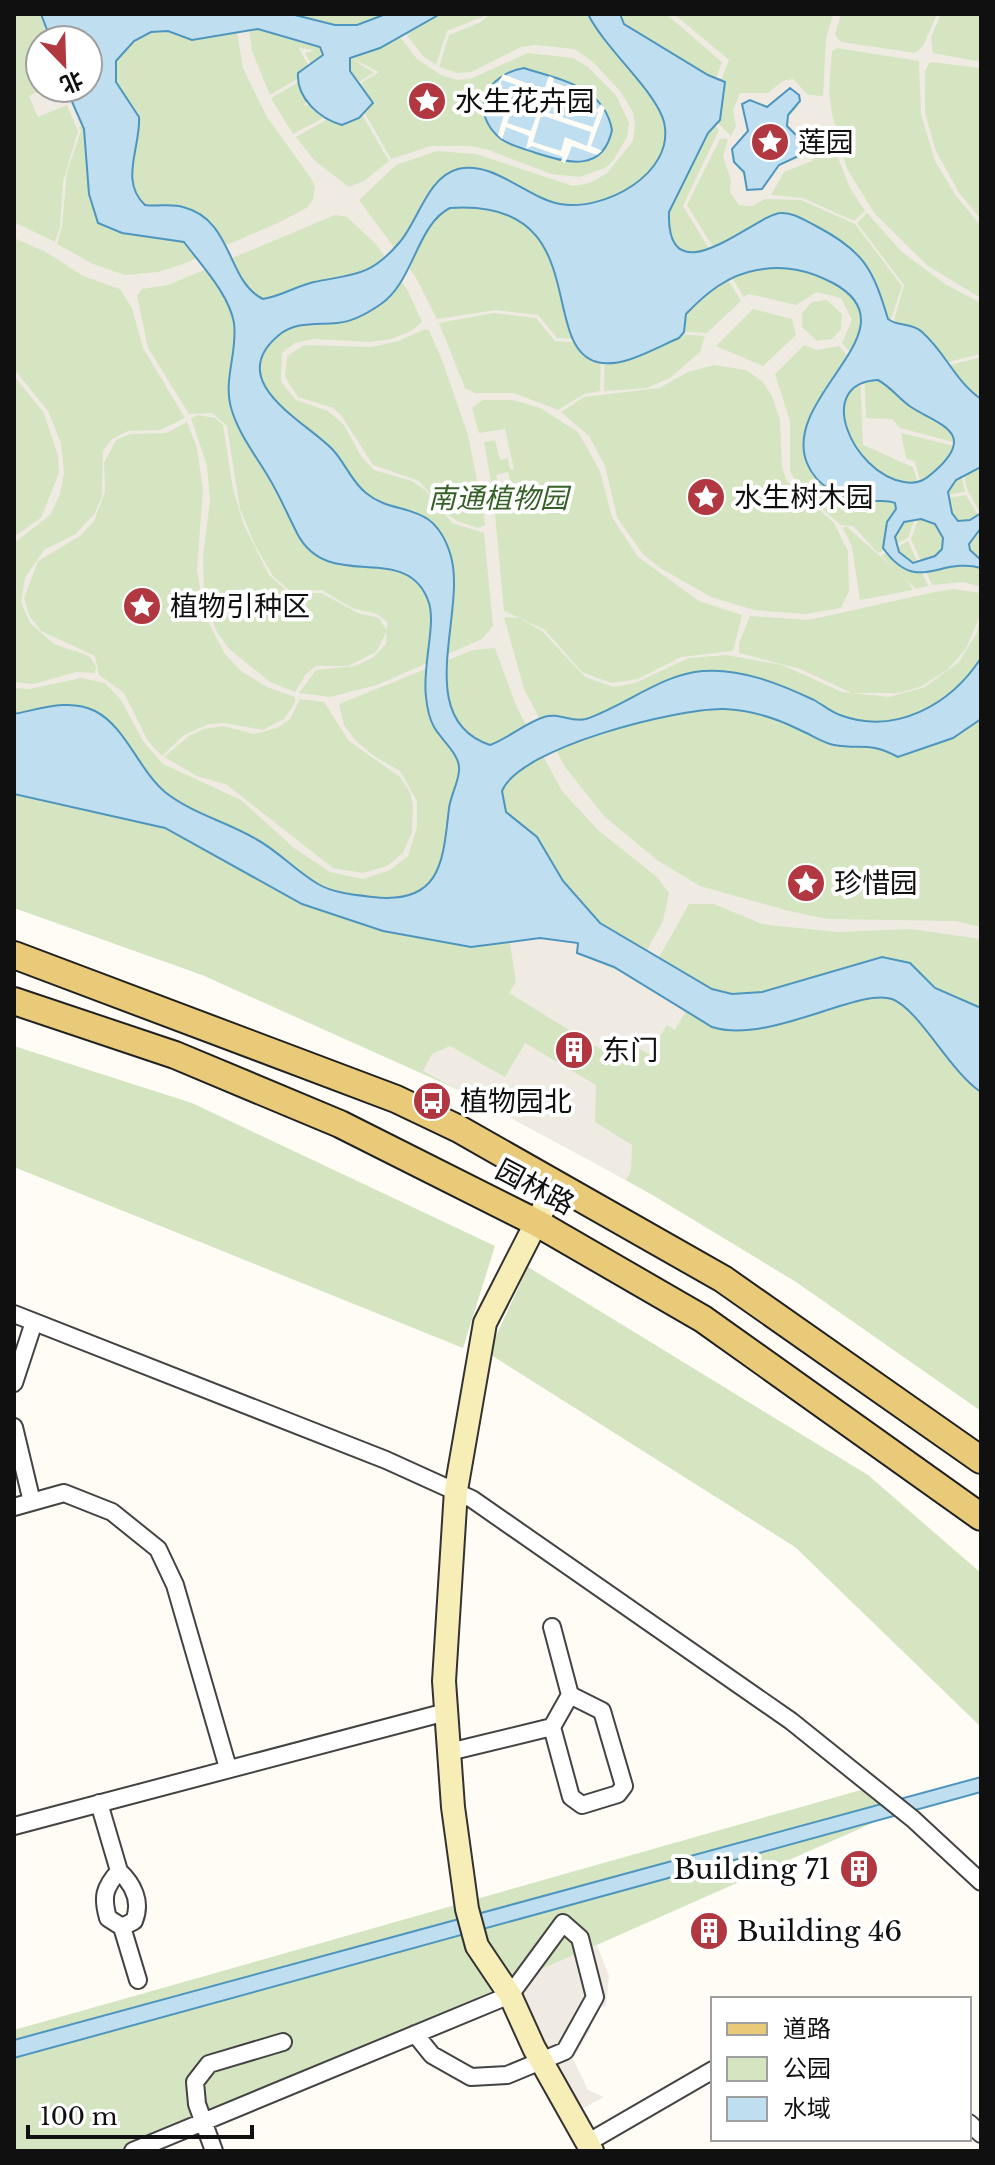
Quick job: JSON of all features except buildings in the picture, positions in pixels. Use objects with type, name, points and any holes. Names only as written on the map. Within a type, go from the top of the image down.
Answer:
[{"type":"main road","name":"园林路","points":[[14,955],[396,1099],[459,1129],[723,1279],[981,1460]]},
{"type":"main road","name":"园林路","points":[[14,1001],[175,1055],[326,1118],[537,1223],[703,1319],[981,1517]]},
{"type":"street","points":[[556,1184],[485,1323],[456,1490],[444,1681],[467,1909],[477,1946],[510,1995],[542,2062],[590,2147],[711,2071]]},
{"type":"street","points":[[14,1314],[456,1490],[791,1721],[913,1819],[981,1882]]},
{"type":"street","points":[[14,1383],[34,1322]]},
{"type":"street","points":[[14,1427],[32,1502]]},
{"type":"street","points":[[14,1507],[64,1493],[112,1512],[158,1549],[175,1585],[228,1768]]},
{"type":"street","points":[[552,1627],[570,1695],[552,1727],[571,1797],[582,1805],[618,1794],[624,1786],[602,1711],[570,1695]]},
{"type":"street","points":[[14,1826],[446,1712]]},
{"type":"street","points":[[449,1752],[552,1727]]},
{"type":"street","points":[[99,1803],[119,1871],[131,1883],[139,1910],[134,1921],[122,1927]]},
{"type":"street","points":[[119,1871],[106,1886],[102,1899],[108,1918],[122,1927],[138,1980]]},
{"type":"street","points":[[133,2151],[202,2122],[415,2034],[510,1995],[563,1923],[580,1938],[595,1997],[565,2051],[507,2075],[471,2077],[432,2055],[415,2034]]},
{"type":"street","points":[[214,2151],[202,2122],[195,2082],[209,2064],[283,2042]]},
{"type":"green space","name":"南通植物园","points":[[14,14],[981,14],[981,1411],[796,1282],[654,1196],[492,1105],[202,975],[14,908]]},
{"type":"green space","points":[[14,1046],[192,1103],[495,1246],[463,1348],[14,1167]]},
{"type":"green space","points":[[528,1267],[868,1475],[981,1573],[981,1727],[795,1547],[488,1353]]},
{"type":"green space","points":[[861,1790],[911,1806],[219,2112],[121,2151],[14,2151],[14,2030]]},
{"type":"shaded area","points":[[234,14],[247,14],[252,51],[270,95],[311,71],[299,48],[314,50],[305,53],[321,82],[350,87],[374,73],[351,58],[379,72],[351,89],[361,107],[378,101],[363,110],[391,159],[431,146],[468,146],[486,149],[551,174],[580,177],[605,168],[613,161],[627,137],[629,123],[616,95],[588,67],[573,58],[528,53],[470,79],[457,80],[441,75],[417,59],[382,14],[391,14],[423,56],[436,65],[447,31],[490,14],[481,22],[449,35],[439,67],[457,73],[471,72],[521,47],[535,45],[574,49],[593,62],[620,91],[633,112],[633,141],[607,173],[590,183],[573,186],[476,154],[437,151],[396,165],[359,200],[415,276],[437,319],[496,310],[538,315],[557,338],[594,340],[605,328],[707,333],[741,301],[683,206],[719,130],[703,113],[722,62],[666,14],[674,14],[729,60],[708,113],[731,136],[736,126],[733,110],[740,93],[768,93],[783,81],[793,79],[808,95],[823,96],[826,39],[833,14],[841,14],[835,35],[841,42],[915,53],[923,46],[937,14],[941,14],[931,37],[933,53],[981,62],[981,68],[930,62],[925,71],[925,113],[936,151],[959,193],[981,219],[981,226],[956,196],[935,161],[921,114],[919,61],[837,48],[832,51],[829,91],[847,169],[875,214],[928,266],[981,298],[981,303],[945,284],[902,252],[867,213],[857,223],[904,285],[892,328],[936,365],[981,354],[981,357],[935,369],[888,328],[902,286],[855,224],[801,200],[765,199],[752,206],[739,205],[730,192],[731,180],[723,157],[728,139],[720,139],[687,205],[744,297],[749,294],[796,305],[817,292],[841,298],[852,320],[842,343],[864,369],[866,418],[892,419],[900,428],[957,443],[967,489],[981,515],[981,520],[966,495],[925,502],[911,539],[932,585],[963,582],[981,587],[981,593],[954,589],[809,620],[750,616],[739,643],[739,653],[800,669],[852,693],[899,693],[920,687],[947,670],[966,649],[981,613],[977,633],[959,662],[925,687],[889,697],[842,692],[782,665],[726,655],[689,658],[635,683],[614,687],[585,677],[542,631],[519,618],[504,617],[524,689],[565,767],[604,816],[657,860],[700,886],[789,911],[827,919],[956,921],[981,927],[981,939],[911,929],[838,932],[778,926],[762,924],[714,904],[689,904],[644,984],[687,1009],[675,1030],[667,1025],[649,1054],[638,1048],[628,1066],[509,993],[516,982],[510,943],[540,938],[572,941],[578,943],[577,953],[632,977],[663,921],[669,893],[657,877],[599,831],[562,791],[517,708],[495,648],[473,650],[339,704],[344,725],[355,740],[400,771],[417,801],[417,827],[408,856],[390,870],[363,879],[330,872],[294,848],[241,800],[163,764],[143,741],[121,700],[105,683],[81,678],[29,689],[14,688],[14,682],[34,684],[76,672],[95,673],[96,666],[89,656],[54,644],[30,623],[21,602],[25,578],[44,550],[76,534],[95,513],[102,496],[103,451],[112,439],[128,431],[160,430],[185,418],[143,348],[132,308],[120,289],[83,276],[46,252],[14,238],[14,222],[55,242],[60,227],[63,182],[78,131],[67,105],[38,117],[32,104],[79,104],[87,124],[79,127],[81,131],[67,172],[62,226],[57,244],[93,264],[125,275],[158,272],[183,264],[308,207],[315,187],[311,178],[267,117],[243,68]],"holes":[[[304,79],[323,93],[305,106],[321,98],[334,112],[293,134],[271,98]],[[779,96],[798,106],[786,121],[789,132],[800,139],[800,158],[779,165],[768,181],[745,177],[734,162],[732,149],[748,131],[742,104],[757,102],[766,107]],[[360,111],[389,161],[364,181],[349,187],[315,161],[296,137],[335,115]],[[828,132],[850,188],[865,211],[854,221],[803,198],[771,195],[784,172],[812,161],[822,136]],[[335,215],[347,217],[376,244],[408,291],[422,322],[411,331],[391,339],[370,342],[314,339],[295,343],[282,353],[281,382],[296,400],[328,411],[344,425],[361,456],[374,470],[412,481],[425,490],[452,523],[484,533],[493,626],[482,639],[377,685],[330,697],[299,693],[316,670],[355,666],[372,658],[386,644],[387,632],[376,652],[348,666],[316,666],[306,674],[295,692],[270,682],[229,649],[217,632],[204,598],[203,556],[210,500],[207,466],[191,418],[198,415],[215,418],[223,425],[233,489],[244,525],[269,575],[289,593],[321,593],[358,613],[379,618],[387,630],[387,622],[377,614],[352,608],[322,590],[290,591],[273,576],[255,545],[240,509],[227,426],[212,413],[189,414],[148,348],[137,296],[142,289],[168,285]],[[827,300],[842,314],[841,329],[832,339],[817,341],[802,327],[802,313],[812,302]],[[753,309],[792,319],[796,335],[763,366],[716,346]],[[494,313],[536,318],[555,341],[594,343],[601,350],[600,391],[584,394],[558,410],[514,393],[475,393],[465,388],[439,323]],[[429,330],[468,435],[485,525],[478,528],[457,521],[447,514],[419,481],[373,465],[341,415],[333,408],[298,397],[285,377],[287,356],[304,345],[372,347]],[[648,332],[705,336],[700,352],[670,378],[647,388],[604,391],[605,342]],[[804,345],[817,350],[839,346],[860,370],[863,445],[913,467],[922,497],[908,538],[878,553],[853,526],[841,525],[802,492],[790,471],[790,421],[775,374]],[[714,365],[746,370],[762,381],[772,396],[780,420],[782,467],[787,481],[834,523],[848,551],[849,591],[841,608],[804,614],[754,610],[711,597],[660,568],[642,553],[617,517],[605,466],[589,436],[561,412],[584,397],[659,388],[688,372]],[[483,400],[513,400],[540,408],[578,432],[600,471],[612,517],[638,557],[699,601],[742,615],[733,651],[681,657],[638,679],[611,683],[582,672],[545,630],[504,611],[493,493],[507,489],[510,499],[514,498],[508,472],[496,475],[499,485],[492,487],[484,442],[495,440],[500,460],[508,458],[510,469],[514,469],[505,429],[479,433],[472,408]],[[187,422],[197,448],[203,490],[197,571],[206,618],[225,654],[241,671],[267,687],[295,697],[295,703],[284,719],[263,730],[224,723],[209,724],[184,735],[162,756],[148,741],[124,693],[99,675],[95,656],[41,631],[29,615],[24,598],[38,561],[80,536],[94,521],[105,492],[104,463],[116,440],[130,434],[166,433]],[[901,433],[954,446],[965,492],[925,498],[915,462],[906,458]],[[846,526],[896,571],[881,556],[908,541],[928,586],[916,589],[907,580],[913,590],[860,600],[852,547],[843,528]],[[300,699],[324,702],[349,741],[400,777],[410,792],[413,805],[412,832],[403,853],[387,866],[363,873],[333,868],[227,785],[197,776],[164,757],[189,736],[204,729],[223,726],[254,734],[277,728],[290,719]]]},
{"type":"shaded area","points":[[14,369],[48,411],[61,443],[64,473],[60,494],[50,515],[14,543],[14,537],[41,518],[59,473],[58,456],[44,413],[14,376]]},
{"type":"shaded area","points":[[525,1043],[596,1085],[595,1122],[632,1145],[631,1171],[626,1180],[423,1071],[432,1054],[450,1046],[505,1077]]},
{"type":"shaded area","points":[[597,1945],[609,1976],[606,2006],[597,2006],[589,2032],[573,2059],[588,2090],[604,2097],[576,2112],[512,1982]]},
{"type":"water","points":[[41,14],[291,14],[335,25],[357,25],[386,14],[440,14],[380,48],[350,58],[350,71],[373,103],[359,118],[342,125],[318,113],[305,99],[298,82],[298,73],[323,55],[320,47],[258,29],[192,40],[168,31],[151,32],[134,41],[116,61],[116,82],[139,117],[132,175],[137,196],[145,205],[178,206],[200,214],[221,237],[242,279],[263,299],[307,284],[360,272],[379,262],[406,234],[438,181],[458,169],[484,170],[548,200],[577,205],[615,195],[633,186],[648,173],[659,158],[665,141],[664,122],[651,97],[588,14],[620,14],[624,24],[725,82],[720,120],[708,133],[669,212],[672,238],[682,250],[697,252],[715,246],[769,217],[786,213],[832,235],[856,253],[871,274],[888,319],[922,332],[981,399],[981,467],[956,480],[948,492],[952,513],[958,521],[970,520],[981,513],[981,528],[969,544],[970,550],[981,560],[981,568],[953,567],[929,572],[907,570],[883,548],[887,522],[896,509],[895,503],[857,500],[839,495],[823,485],[811,471],[804,438],[812,413],[855,343],[861,321],[855,301],[833,283],[805,272],[787,268],[767,269],[736,276],[710,292],[686,314],[684,332],[679,338],[628,360],[597,362],[579,350],[569,330],[555,275],[544,248],[526,226],[495,211],[450,208],[430,227],[401,282],[381,304],[349,321],[300,326],[279,335],[264,352],[260,369],[264,385],[289,414],[333,450],[361,489],[377,500],[423,516],[434,524],[442,536],[450,553],[454,576],[447,687],[453,711],[466,731],[490,745],[544,717],[586,719],[658,684],[703,671],[732,672],[760,678],[814,700],[837,714],[861,720],[901,718],[938,702],[969,675],[981,658],[981,719],[953,738],[898,757],[872,747],[830,744],[754,713],[702,710],[638,723],[568,745],[538,759],[515,775],[502,791],[506,812],[537,837],[563,881],[600,923],[712,989],[732,994],[762,992],[882,957],[910,963],[935,988],[981,1008],[981,1092],[969,1083],[913,1015],[892,999],[877,997],[858,1001],[760,1029],[712,1027],[614,967],[577,953],[578,943],[540,938],[471,947],[383,931],[302,904],[165,828],[14,794],[14,714],[55,706],[85,707],[106,718],[115,727],[156,783],[175,799],[256,839],[324,887],[337,892],[396,898],[413,894],[426,886],[435,875],[441,861],[449,808],[459,771],[457,759],[434,727],[428,709],[425,685],[431,612],[419,584],[404,574],[387,569],[329,562],[312,552],[298,535],[232,411],[229,389],[235,334],[226,301],[214,280],[184,242],[122,233],[98,223],[89,194],[84,129],[73,104],[104,104],[104,24],[45,24]],"holes":[[[878,380],[911,407],[941,424],[953,438],[948,457],[929,476],[914,483],[885,475],[869,463],[847,429],[844,411],[847,396],[858,385]],[[921,519],[935,524],[943,538],[942,549],[935,556],[913,563],[899,552],[895,537],[904,522]]]},
{"type":"water","points":[[524,68],[566,81],[600,103],[612,130],[601,153],[582,161],[560,160],[509,144],[491,128],[485,117],[486,95],[500,78]]},
{"type":"water","points":[[790,88],[799,95],[800,101],[788,115],[787,126],[803,142],[805,153],[779,165],[762,189],[747,190],[744,172],[734,162],[732,149],[748,131],[742,104],[750,100],[767,107]]},
{"type":"water","points":[[981,1777],[981,1792],[14,2058],[14,2040]]},
{"type":"pier","points":[[503,74],[544,90],[549,76],[554,78],[553,82],[577,91],[575,100],[598,109],[601,104],[605,108],[591,146],[602,151],[597,155],[572,146],[565,163],[561,161],[563,157],[532,146],[526,149],[529,136],[506,127],[502,139],[498,135],[506,108],[483,100],[484,97],[490,99]],"holes":[[[502,80],[542,94],[537,113],[496,96]],[[550,86],[572,94],[570,101],[598,112],[593,127],[546,112],[552,95],[547,93]],[[512,110],[536,117],[531,131],[507,123]],[[541,115],[591,132],[587,146],[565,137],[561,151],[533,142]]]},
{"type":"place","name":"水生花卉园","points":[[427,101]]},
{"type":"place","name":"莲园","points":[[770,142]]},
{"type":"place","name":"水生树木园","points":[[706,497]]},
{"type":"place","name":"植物引种区","points":[[142,606]]},
{"type":"place","name":"珍惜园","points":[[806,883]]},
{"type":"place","name":"东门","points":[[574,1050]]},
{"type":"place","name":"植物园北","points":[[432,1101]]},
{"type":"place","name":"Building 71","points":[[859,1869]]},
{"type":"place","name":"Building 46","points":[[709,1931]]}]
